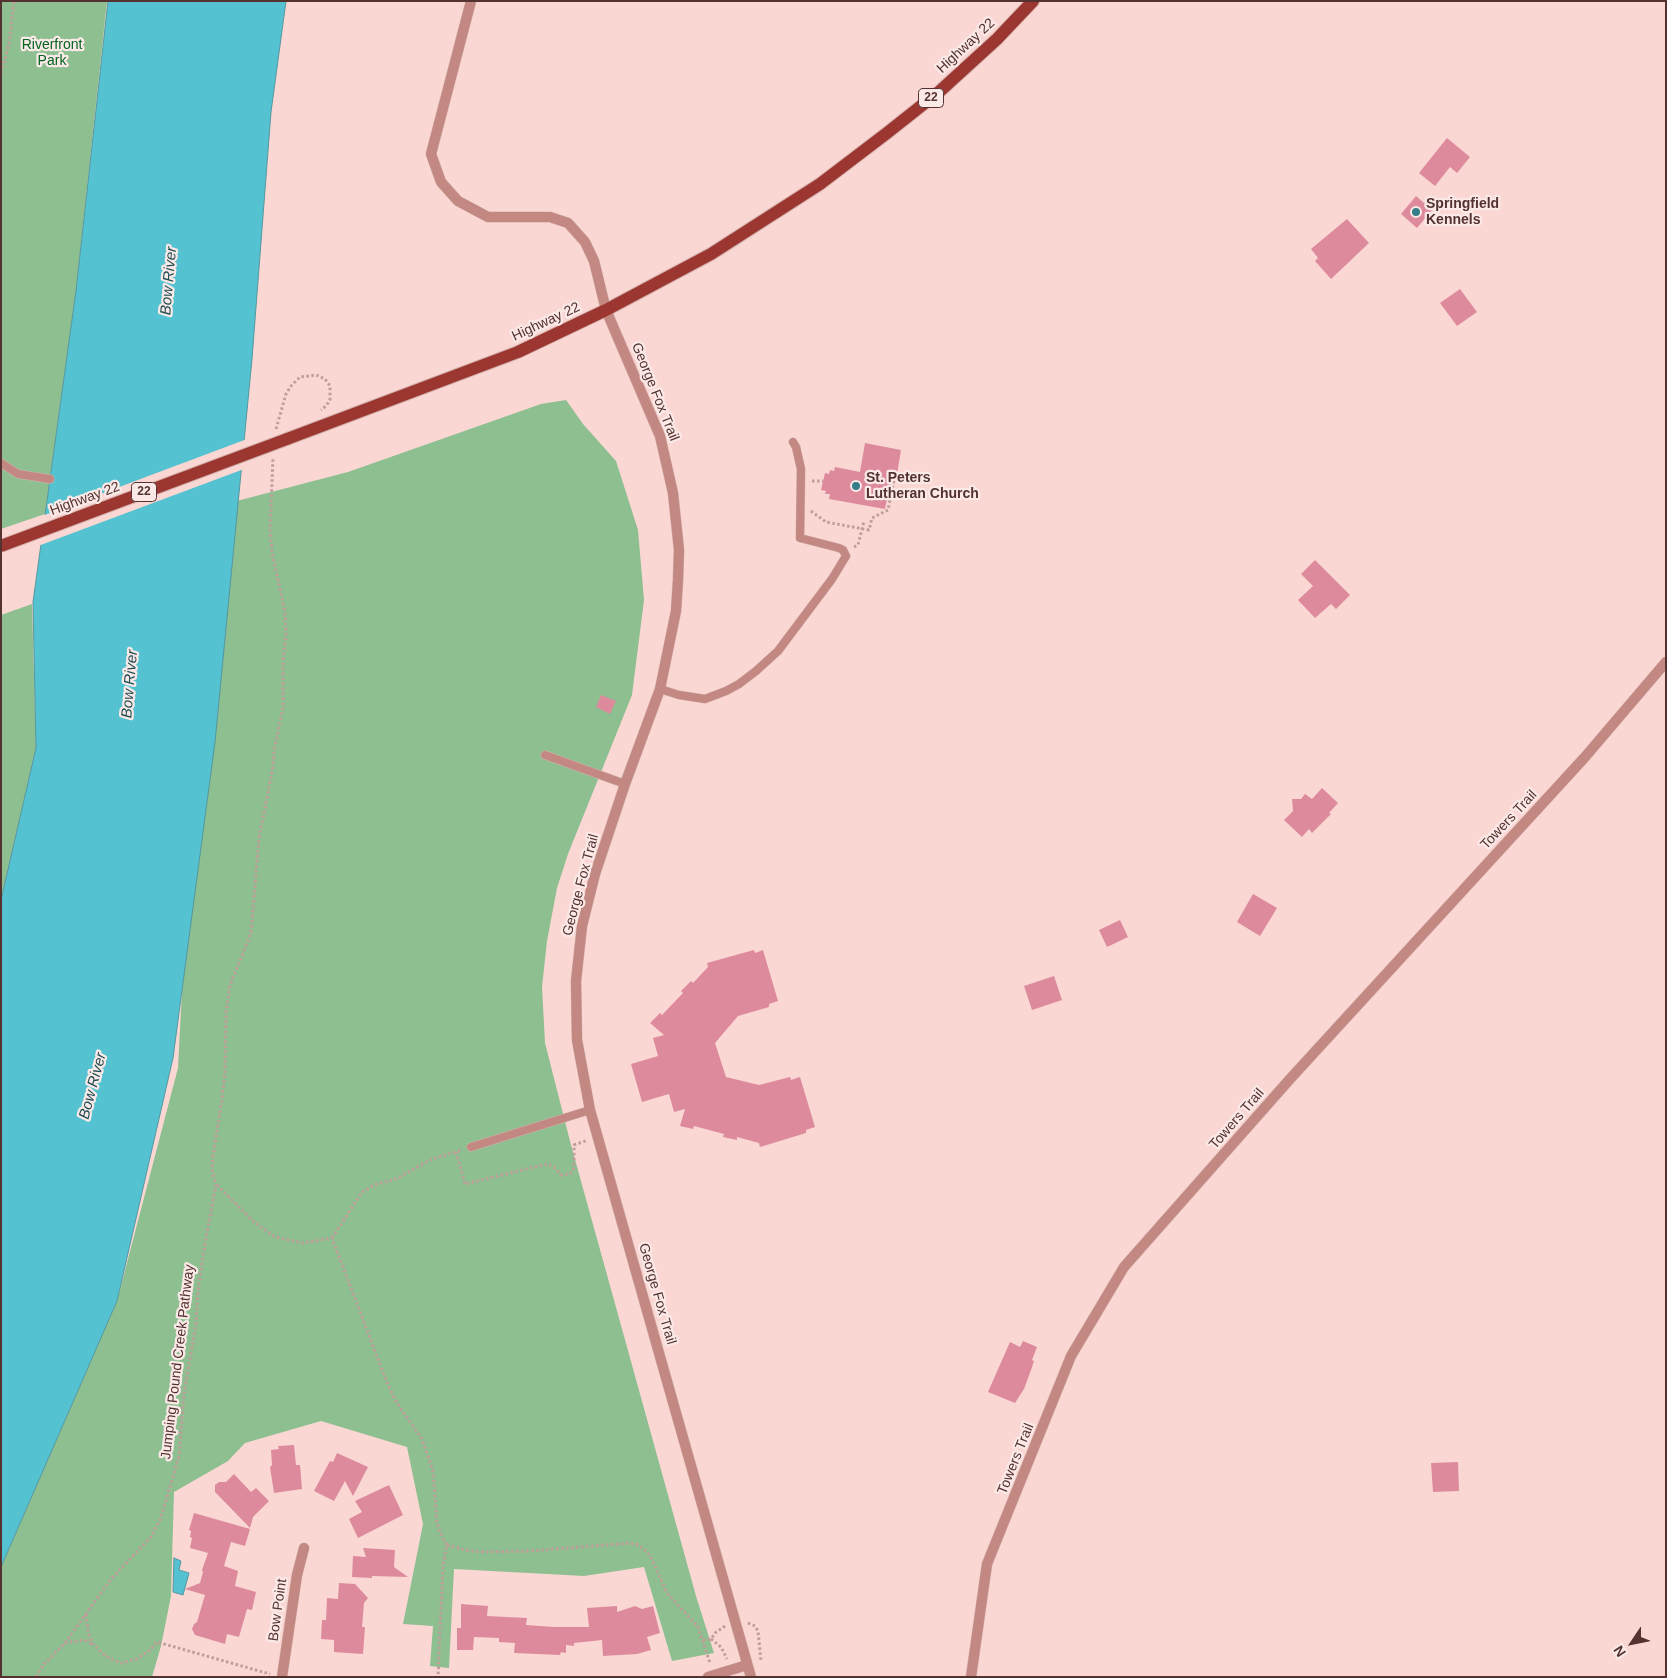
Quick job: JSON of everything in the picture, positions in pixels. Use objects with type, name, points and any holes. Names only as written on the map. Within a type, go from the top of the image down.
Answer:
[{"type":"main road","name":"Highway 22","points":[[1,546],[518,352],[606,310],[711,254],[820,184],[940,91],[997,39],[1033,1]]},
{"type":"street","name":"George Fox Trail","points":[[471,1],[431,154],[441,182],[458,200],[488,217],[550,217],[568,223],[585,242],[594,261],[606,310],[660,436],[673,493],[679,550],[676,611],[660,689],[625,784],[595,874],[582,926],[576,980],[577,1040],[590,1110],[751,1677]]},
{"type":"street","name":"Towers Trail","points":[[971,1677],[988,1564],[1071,1356],[1124,1267],[1290,1079],[1585,757],[1666,662]]},
{"type":"street","name":"Bow Point","points":[[282,1677],[297,1575],[304,1548]]},
{"type":"street","points":[[708,1677],[747,1665]]},
{"type":"lane","points":[[660,689],[679,695],[705,699],[726,692],[756,671],[778,651],[832,579],[846,556],[843,550],[800,538],[801,469],[793,442]]},
{"type":"lane","points":[[1,463],[18,474],[50,479]]},
{"type":"lane","points":[[545,755],[625,784]]},
{"type":"lane","points":[[471,1147],[590,1110]]},
{"type":"path","points":[[1,73],[9,44],[14,1]]},
{"type":"path","points":[[286,394],[300,377],[308,374],[325,379],[330,386],[330,399],[327,405],[314,413]]},
{"type":"path","points":[[808,505],[818,518],[826,522],[869,530],[872,518],[888,510],[894,479]]},
{"type":"path","points":[[808,483],[815,480],[823,481]]},
{"type":"path","name":"Jumping Pound Creek Pathway","points":[[36,1677],[44,1664],[65,1643],[111,1579],[150,1538],[160,1520],[179,1456],[184,1392],[196,1324],[198,1291],[205,1243],[216,1185],[212,1170],[225,1070],[226,1012],[230,985],[252,932],[259,838],[282,708],[286,636],[284,612],[272,552],[270,530],[271,485]]},
{"type":"path","points":[[843,550],[858,545],[864,521]]},
{"type":"path","points":[[456,1152],[465,1184],[547,1164],[554,1167],[561,1175],[570,1174],[574,1168],[574,1145],[598,1137]]},
{"type":"path","points":[[216,1185],[254,1222],[275,1237],[303,1243],[332,1238],[362,1192],[374,1184],[396,1179],[432,1159],[471,1147]]},
{"type":"path","points":[[332,1238],[386,1380],[395,1400],[422,1439],[429,1456],[435,1484],[437,1524],[447,1545],[469,1551],[484,1552],[638,1544],[648,1552],[667,1593],[694,1621],[703,1640],[709,1660]]},
{"type":"path","points":[[438,1677],[443,1564],[447,1545]]},
{"type":"path","points":[[86,1613],[86,1622],[93,1644]]},
{"type":"path","points":[[703,1640],[711,1638],[721,1647],[732,1670]]},
{"type":"path","points":[[65,1643],[84,1640],[93,1644],[109,1658],[122,1663],[144,1655],[157,1642],[278,1677]]},
{"type":"green space","name":"Riverfront Park","points":[[1,1],[107,1],[76,291],[45,514],[1,529]]},
{"type":"green space","points":[[566,400],[583,424],[616,461],[638,530],[644,600],[632,695],[568,854],[557,888],[547,941],[542,987],[545,1043],[571,1145],[696,1596],[714,1653],[672,1661],[644,1567],[584,1576],[454,1569],[449,1668],[430,1666],[433,1626],[403,1624],[423,1524],[407,1447],[321,1421],[245,1443],[228,1461],[174,1492],[171,1596],[161,1646],[152,1677],[1,1677],[1,1567],[117,1301],[178,1068],[191,817],[229,503],[348,472],[541,404]]},
{"type":"green space","points":[[32,604],[36,748],[1,900],[1,615]]},
{"type":"water","name":"Bow River","points":[[108,1],[286,1],[271,112],[252,359],[215,742],[173,1058],[117,1301],[1,1567],[1,900],[36,748],[33,602],[76,291]]},
{"type":"water","points":[[174,1558],[181,1561],[179,1570],[189,1573],[183,1595],[173,1592]]},
{"type":"pier","points":[[247,439],[244,469],[38,546],[42,516]]},
{"type":"building","points":[[1447,138],[1470,157],[1457,173],[1450,167],[1435,186],[1419,173]]},
{"type":"building","name":"Springfield Kennels","points":[[1416,196],[1432,210],[1417,228],[1401,214]]},
{"type":"building","points":[[1347,219],[1369,243],[1331,279],[1315,261],[1318,258],[1311,249]]},
{"type":"building","points":[[1460,289],[1477,312],[1457,326],[1440,303]]},
{"type":"building","name":"St. Peters Lutheran Church","points":[[865,443],[901,450],[896,480],[891,479],[885,509],[829,499],[830,494],[825,494],[826,491],[821,490],[825,473],[829,474],[830,470],[834,471],[835,467],[860,472]]},
{"type":"building","points":[[1315,560],[1350,595],[1336,609],[1331,604],[1315,618],[1298,600],[1313,586],[1301,574]]},
{"type":"building","points":[[601,695],[616,701],[610,714],[596,707]]},
{"type":"building","points":[[1322,788],[1338,803],[1329,813],[1331,814],[1312,833],[1309,829],[1302,837],[1284,820],[1293,811],[1292,799],[1301,799],[1305,794],[1312,799]]},
{"type":"building","points":[[1253,894],[1277,908],[1260,936],[1237,922]]},
{"type":"building","points":[[1120,920],[1128,937],[1107,947],[1099,930]]},
{"type":"building","points":[[754,950],[755,953],[763,950],[778,1001],[769,1004],[769,1007],[738,1016],[715,1043],[726,1077],[759,1085],[790,1077],[791,1080],[800,1077],[815,1127],[806,1130],[806,1133],[760,1147],[759,1143],[737,1137],[737,1140],[723,1137],[724,1134],[694,1126],[693,1129],[680,1126],[685,1109],[674,1112],[669,1094],[642,1102],[631,1064],[658,1056],[653,1038],[664,1035],[650,1023],[660,1013],[662,1015],[683,993],[681,991],[691,981],[693,983],[708,967],[707,963]]},
{"type":"building","points":[[1054,976],[1062,1000],[1032,1010],[1024,986]]},
{"type":"building","points":[[1023,1341],[1037,1347],[1024,1389],[1015,1403],[988,1392],[1010,1342],[1020,1347]]},
{"type":"building","points":[[294,1445],[296,1465],[300,1465],[302,1489],[274,1493],[270,1467],[272,1465],[271,1450],[279,1449],[278,1446]]},
{"type":"building","points":[[337,1453],[368,1467],[353,1496],[345,1481],[334,1501],[314,1491],[330,1461],[333,1462]]},
{"type":"building","points":[[1458,1462],[1459,1491],[1433,1492],[1431,1463]]},
{"type":"building","points":[[234,1474],[251,1492],[256,1488],[269,1501],[253,1517],[250,1528],[215,1492],[215,1485],[219,1482],[226,1482]]},
{"type":"building","points":[[389,1485],[403,1515],[358,1538],[349,1519],[362,1512],[355,1501]]},
{"type":"building","points":[[194,1513],[250,1529],[245,1546],[231,1542],[224,1566],[238,1571],[235,1586],[256,1592],[252,1610],[247,1609],[239,1637],[227,1634],[225,1644],[195,1635],[192,1629],[197,1622],[205,1595],[185,1589],[200,1583],[208,1553],[190,1548],[192,1538],[190,1537],[191,1531],[189,1530]]},
{"type":"building","points":[[363,1548],[395,1550],[394,1567],[408,1577],[352,1577],[353,1556],[366,1557]]},
{"type":"building","points":[[339,1583],[355,1584],[368,1598],[364,1603],[362,1627],[365,1627],[363,1654],[334,1652],[334,1640],[321,1639],[322,1620],[326,1620],[327,1598],[338,1599]]},
{"type":"building","points":[[461,1604],[488,1606],[487,1616],[527,1618],[526,1625],[555,1627],[589,1627],[587,1608],[617,1606],[617,1612],[635,1606],[642,1609],[653,1606],[660,1633],[647,1637],[651,1650],[637,1654],[603,1656],[602,1640],[574,1643],[574,1646],[566,1645],[566,1653],[561,1652],[560,1655],[514,1653],[515,1643],[499,1642],[499,1638],[474,1637],[473,1650],[457,1650],[457,1628],[461,1628]]},
{"type":"place","name":"Springfield Kennels","points":[[1416,212]]},
{"type":"place","name":"St. Peters Lutheran Church","points":[[856,486]]}]
